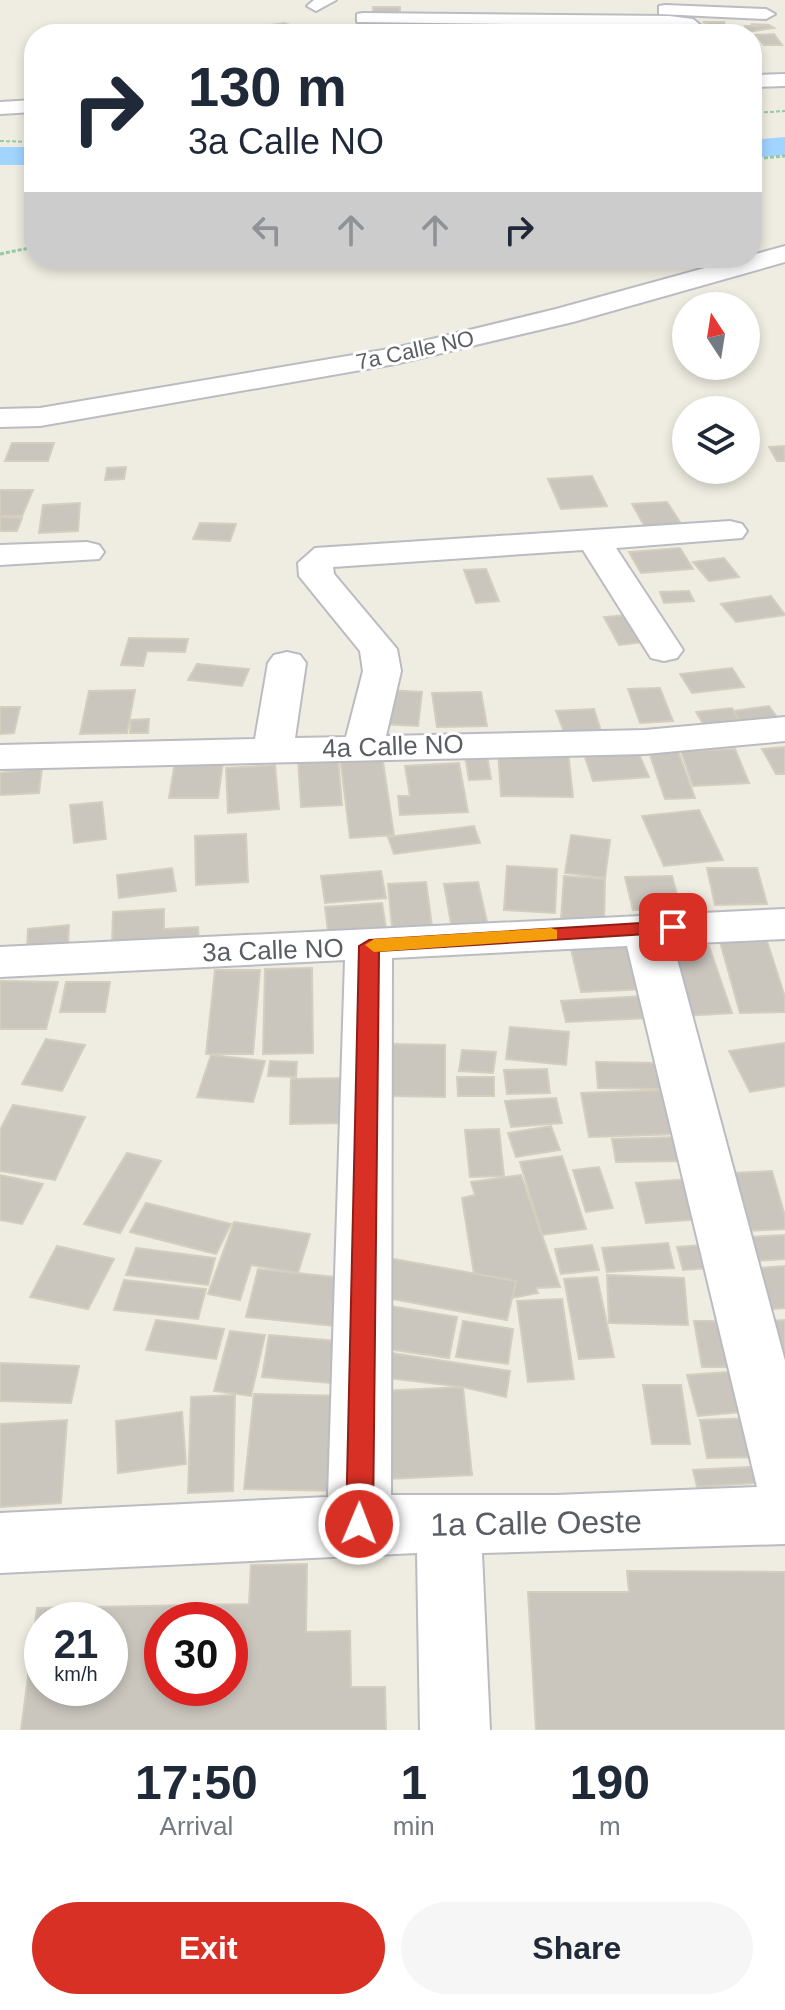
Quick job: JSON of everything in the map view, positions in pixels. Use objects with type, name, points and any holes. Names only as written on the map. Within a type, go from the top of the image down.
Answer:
[{"type":"street","points":[[443,19],[445,0]]},
{"type":"street","points":[[744,0],[766,14]]},
{"type":"street","points":[[509,3],[689,6],[766,14],[785,19]]},
{"type":"street","points":[[363,18],[669,21],[688,24]]},
{"type":"street","points":[[762,81],[785,80]]},
{"type":"street","points":[[0,95],[24,95]]},
{"type":"street","points":[[0,108],[24,107]]},
{"type":"street","name":"7a Calle NO","points":[[762,260],[785,254]]},
{"type":"street","name":"7a Calle NO","points":[[0,418],[40,417],[395,356],[563,316],[735,268]]},
{"type":"street","points":[[364,746],[382,671],[378,649],[317,576],[315,563],[327,555],[730,531]]},
{"type":"street","points":[[593,539],[664,650]]},
{"type":"street","points":[[0,555],[87,552]]},
{"type":"street","points":[[273,751],[287,663]]},
{"type":"street","name":"4a Calle NO","points":[[0,757],[364,746],[645,742],[785,729]]},
{"type":"street","points":[[646,928],[785,1479]]},
{"type":"street","name":"3a Calle NO","points":[[0,962],[369,946],[646,928],[782,932]]},
{"type":"street","points":[[359,1524],[369,946]]},
{"type":"street","name":"1a Calle Oeste","points":[[0,1543],[359,1524],[449,1526],[785,1515]]},
{"type":"street","points":[[449,1526],[455,1730]]},
{"type":"path","points":[[762,112],[785,111]]},
{"type":"path","points":[[0,141],[24,142]]},
{"type":"path","points":[[762,159],[785,157]]},
{"type":"path","points":[[0,254],[24,249]]},
{"type":"building","points":[[373,7],[400,7],[400,13],[373,13]]},
{"type":"building","points":[[762,25],[769,25],[774,28],[762,30]]},
{"type":"building","points":[[774,34],[782,45],[764,45],[762,35]]},
{"type":"building","points":[[12,443],[54,443],[48,461],[5,461]]},
{"type":"building","points":[[784,446],[785,461],[777,461],[769,447]]},
{"type":"building","points":[[126,467],[124,479],[105,480],[107,468]]},
{"type":"building","points":[[592,476],[607,506],[561,509],[548,479]]},
{"type":"building","points":[[0,490],[33,490],[22,516],[0,516]]},
{"type":"building","points":[[667,502],[682,525],[645,527],[632,504]]},
{"type":"building","points":[[80,503],[78,531],[39,533],[43,505]]},
{"type":"building","points":[[0,517],[22,518],[17,531],[0,531]]},
{"type":"building","points":[[200,523],[236,524],[230,541],[193,539]]},
{"type":"building","points":[[680,548],[693,569],[641,573],[629,552]]},
{"type":"building","points":[[724,558],[739,577],[709,581],[693,562]]},
{"type":"building","points":[[486,569],[499,601],[476,603],[464,570]]},
{"type":"building","points":[[689,591],[694,601],[664,603],[660,592]]},
{"type":"building","points":[[771,596],[785,615],[736,622],[721,604]]},
{"type":"building","points":[[628,615],[644,642],[619,645],[604,617]]},
{"type":"building","points":[[129,638],[188,639],[185,652],[147,651],[143,666],[121,665]]},
{"type":"building","points":[[197,664],[249,669],[242,686],[188,680]]},
{"type":"building","points":[[732,668],[744,687],[692,693],[680,674]]},
{"type":"building","points":[[660,688],[673,721],[640,723],[628,689]]},
{"type":"building","points":[[135,690],[127,733],[80,734],[89,691]]},
{"type":"building","points":[[386,690],[422,692],[418,726],[381,724]]},
{"type":"building","points":[[481,692],[487,726],[437,727],[432,693]]},
{"type":"building","points":[[769,706],[782,724],[744,729],[733,711]]},
{"type":"building","points":[[0,707],[20,707],[14,733],[0,734]]},
{"type":"building","points":[[732,708],[739,721],[704,725],[696,712]]},
{"type":"building","points":[[594,709],[601,731],[564,732],[556,711]]},
{"type":"building","points":[[149,719],[148,733],[130,733],[131,720]]},
{"type":"building","points":[[785,747],[785,774],[776,774],[762,749]]},
{"type":"building","points":[[735,749],[749,783],[693,786],[681,751]]},
{"type":"building","points":[[498,751],[568,752],[573,797],[501,796]]},
{"type":"building","points":[[678,751],[695,798],[665,799],[649,752]]},
{"type":"building","points":[[638,752],[649,777],[593,781],[585,757]]},
{"type":"building","points":[[382,755],[394,835],[350,838],[340,757]]},
{"type":"building","points":[[487,755],[491,779],[469,780],[465,756]]},
{"type":"building","points":[[338,758],[342,805],[301,807],[298,760]]},
{"type":"building","points":[[175,762],[223,762],[218,798],[169,798]]},
{"type":"building","points":[[459,763],[468,812],[400,815],[398,796],[410,796],[405,766]]},
{"type":"building","points":[[275,765],[279,809],[228,813],[226,768]]},
{"type":"building","points":[[42,768],[39,793],[0,795],[0,773]]},
{"type":"building","points":[[102,802],[106,839],[74,843],[70,805]]},
{"type":"building","points":[[699,810],[723,860],[664,866],[642,816]]},
{"type":"building","points":[[474,826],[480,843],[394,854],[388,837]]},
{"type":"building","points":[[246,834],[248,882],[196,885],[195,836]]},
{"type":"building","points":[[571,835],[610,840],[605,878],[565,873]]},
{"type":"building","points":[[507,866],[557,869],[555,913],[504,910]]},
{"type":"building","points":[[172,868],[176,891],[119,898],[117,875]]},
{"type":"building","points":[[707,868],[757,868],[767,904],[715,905]]},
{"type":"building","points":[[381,871],[386,898],[325,903],[321,876]]},
{"type":"building","points":[[564,876],[605,879],[604,922],[561,919]]},
{"type":"building","points":[[672,876],[681,909],[633,910],[625,877]]},
{"type":"building","points":[[426,882],[432,926],[392,927],[388,884]]},
{"type":"building","points":[[478,882],[488,926],[452,929],[444,884]]},
{"type":"building","points":[[382,903],[386,928],[328,931],[325,907]]},
{"type":"building","points":[[164,909],[164,929],[198,927],[199,941],[112,947],[113,912]]},
{"type":"building","points":[[69,925],[68,945],[27,948],[28,929]]},
{"type":"building","points":[[767,941],[785,997],[785,1012],[740,1013],[720,942]]},
{"type":"building","points":[[634,945],[647,989],[581,992],[571,949]]},
{"type":"building","points":[[709,946],[732,1013],[683,1016],[661,948]]},
{"type":"building","points":[[312,968],[313,1053],[263,1054],[265,969]]},
{"type":"building","points":[[215,970],[260,970],[253,1054],[206,1054]]},
{"type":"building","points":[[0,981],[58,982],[46,1029],[0,1029]]},
{"type":"building","points":[[66,982],[110,982],[105,1012],[60,1012]]},
{"type":"building","points":[[643,996],[649,1018],[566,1022],[561,1001]]},
{"type":"building","points":[[510,1027],[569,1032],[566,1065],[506,1059]]},
{"type":"building","points":[[46,1039],[85,1045],[62,1091],[22,1084]]},
{"type":"building","points":[[785,1043],[785,1086],[750,1092],[729,1051]]},
{"type":"building","points":[[392,1044],[445,1045],[445,1097],[390,1096]]},
{"type":"building","points":[[462,1050],[496,1052],[493,1073],[459,1071]]},
{"type":"building","points":[[211,1055],[265,1061],[253,1102],[197,1097]]},
{"type":"building","points":[[270,1061],[297,1062],[296,1077],[268,1076]]},
{"type":"building","points":[[596,1062],[659,1063],[663,1089],[598,1088]]},
{"type":"building","points":[[547,1069],[550,1093],[507,1094],[504,1070]]},
{"type":"building","points":[[457,1077],[494,1077],[494,1096],[458,1096]]},
{"type":"building","points":[[345,1078],[345,1123],[290,1124],[291,1079]]},
{"type":"building","points":[[670,1090],[680,1134],[589,1137],[581,1093]]},
{"type":"building","points":[[556,1098],[562,1123],[511,1127],[505,1101]]},
{"type":"building","points":[[13,1105],[85,1117],[55,1180],[0,1171],[0,1130]]},
{"type":"building","points":[[551,1126],[560,1150],[516,1157],[508,1133]]},
{"type":"building","points":[[499,1129],[504,1176],[470,1177],[465,1130]]},
{"type":"building","points":[[679,1137],[684,1161],[616,1162],[612,1139]]},
{"type":"building","points":[[127,1153],[161,1161],[120,1233],[84,1224]]},
{"type":"building","points":[[562,1156],[586,1229],[542,1235],[520,1162]]},
{"type":"building","points":[[599,1167],[613,1208],[586,1212],[573,1170]]},
{"type":"building","points":[[772,1171],[785,1216],[785,1229],[747,1231],[731,1173]]},
{"type":"building","points":[[0,1175],[43,1184],[22,1224],[0,1220]]},
{"type":"building","points":[[521,1175],[560,1287],[536,1288],[538,1293],[512,1298],[516,1281],[474,1274],[462,1198],[475,1195],[471,1182]]},
{"type":"building","points":[[692,1179],[704,1219],[646,1223],[636,1183]]},
{"type":"building","points":[[146,1203],[231,1224],[216,1254],[130,1232]]},
{"type":"building","points":[[234,1222],[310,1234],[298,1273],[251,1265],[240,1300],[208,1294]]},
{"type":"building","points":[[785,1235],[785,1259],[755,1261],[748,1237]]},
{"type":"building","points":[[668,1243],[674,1268],[607,1272],[602,1248]]},
{"type":"building","points":[[717,1244],[724,1267],[683,1270],[677,1247]]},
{"type":"building","points":[[592,1245],[599,1270],[561,1274],[555,1249]]},
{"type":"building","points":[[57,1246],[114,1259],[88,1309],[30,1297]]},
{"type":"building","points":[[136,1248],[215,1258],[208,1285],[126,1275]]},
{"type":"building","points":[[388,1258],[516,1281],[507,1320],[376,1296]]},
{"type":"building","points":[[785,1266],[785,1308],[759,1310],[745,1269]]},
{"type":"building","points":[[258,1269],[353,1279],[344,1327],[246,1317]]},
{"type":"building","points":[[607,1275],[684,1278],[688,1325],[609,1323]]},
{"type":"building","points":[[597,1277],[614,1357],[579,1359],[564,1279]]},
{"type":"building","points":[[124,1280],[206,1289],[198,1319],[114,1310]]},
{"type":"building","points":[[562,1299],[574,1379],[528,1382],[517,1301]]},
{"type":"building","points":[[384,1305],[457,1317],[449,1358],[373,1347]]},
{"type":"building","points":[[156,1320],[224,1329],[216,1359],[146,1350]]},
{"type":"building","points":[[785,1320],[785,1365],[772,1321]]},
{"type":"building","points":[[463,1321],[513,1329],[508,1364],[456,1357]]},
{"type":"building","points":[[694,1321],[732,1321],[741,1367],[702,1367]]},
{"type":"building","points":[[230,1331],[265,1335],[251,1396],[214,1391]]},
{"type":"building","points":[[269,1335],[348,1342],[342,1384],[262,1377]]},
{"type":"building","points":[[385,1352],[510,1371],[506,1397],[463,1387],[379,1377]]},
{"type":"building","points":[[0,1363],[79,1366],[71,1403],[0,1401]]},
{"type":"building","points":[[742,1371],[753,1411],[698,1416],[687,1375]]},
{"type":"building","points":[[643,1385],[681,1385],[690,1444],[652,1444]]},
{"type":"building","points":[[463,1387],[472,1475],[388,1479],[382,1391]]},
{"type":"building","points":[[254,1394],[348,1396],[343,1491],[244,1489]]},
{"type":"building","points":[[235,1395],[233,1491],[188,1493],[191,1397]]},
{"type":"building","points":[[182,1412],[186,1464],[118,1473],[116,1421]]},
{"type":"building","points":[[756,1418],[764,1457],[707,1458],[700,1420]]},
{"type":"building","points":[[67,1420],[61,1503],[0,1507],[0,1424]]},
{"type":"building","points":[[768,1466],[773,1482],[697,1487],[693,1470]]},
{"type":"building","points":[[307,1564],[306,1632],[350,1631],[351,1687],[385,1687],[386,1730],[21,1730],[24,1706],[128,1706],[128,1606],[144,1606],[144,1706],[248,1706],[251,1565]]},
{"type":"building","points":[[627,1571],[785,1572],[785,1730],[536,1730],[528,1592],[629,1592]]},
{"type":"waterway","points":[[762,148],[785,146]]},
{"type":"waterway","points":[[0,156],[24,156]]},
{"type":"slow traffic","points":[[374,945],[551,934]]},
{"type":"route","points":[[359,1524],[369,946],[673,927]]}]
